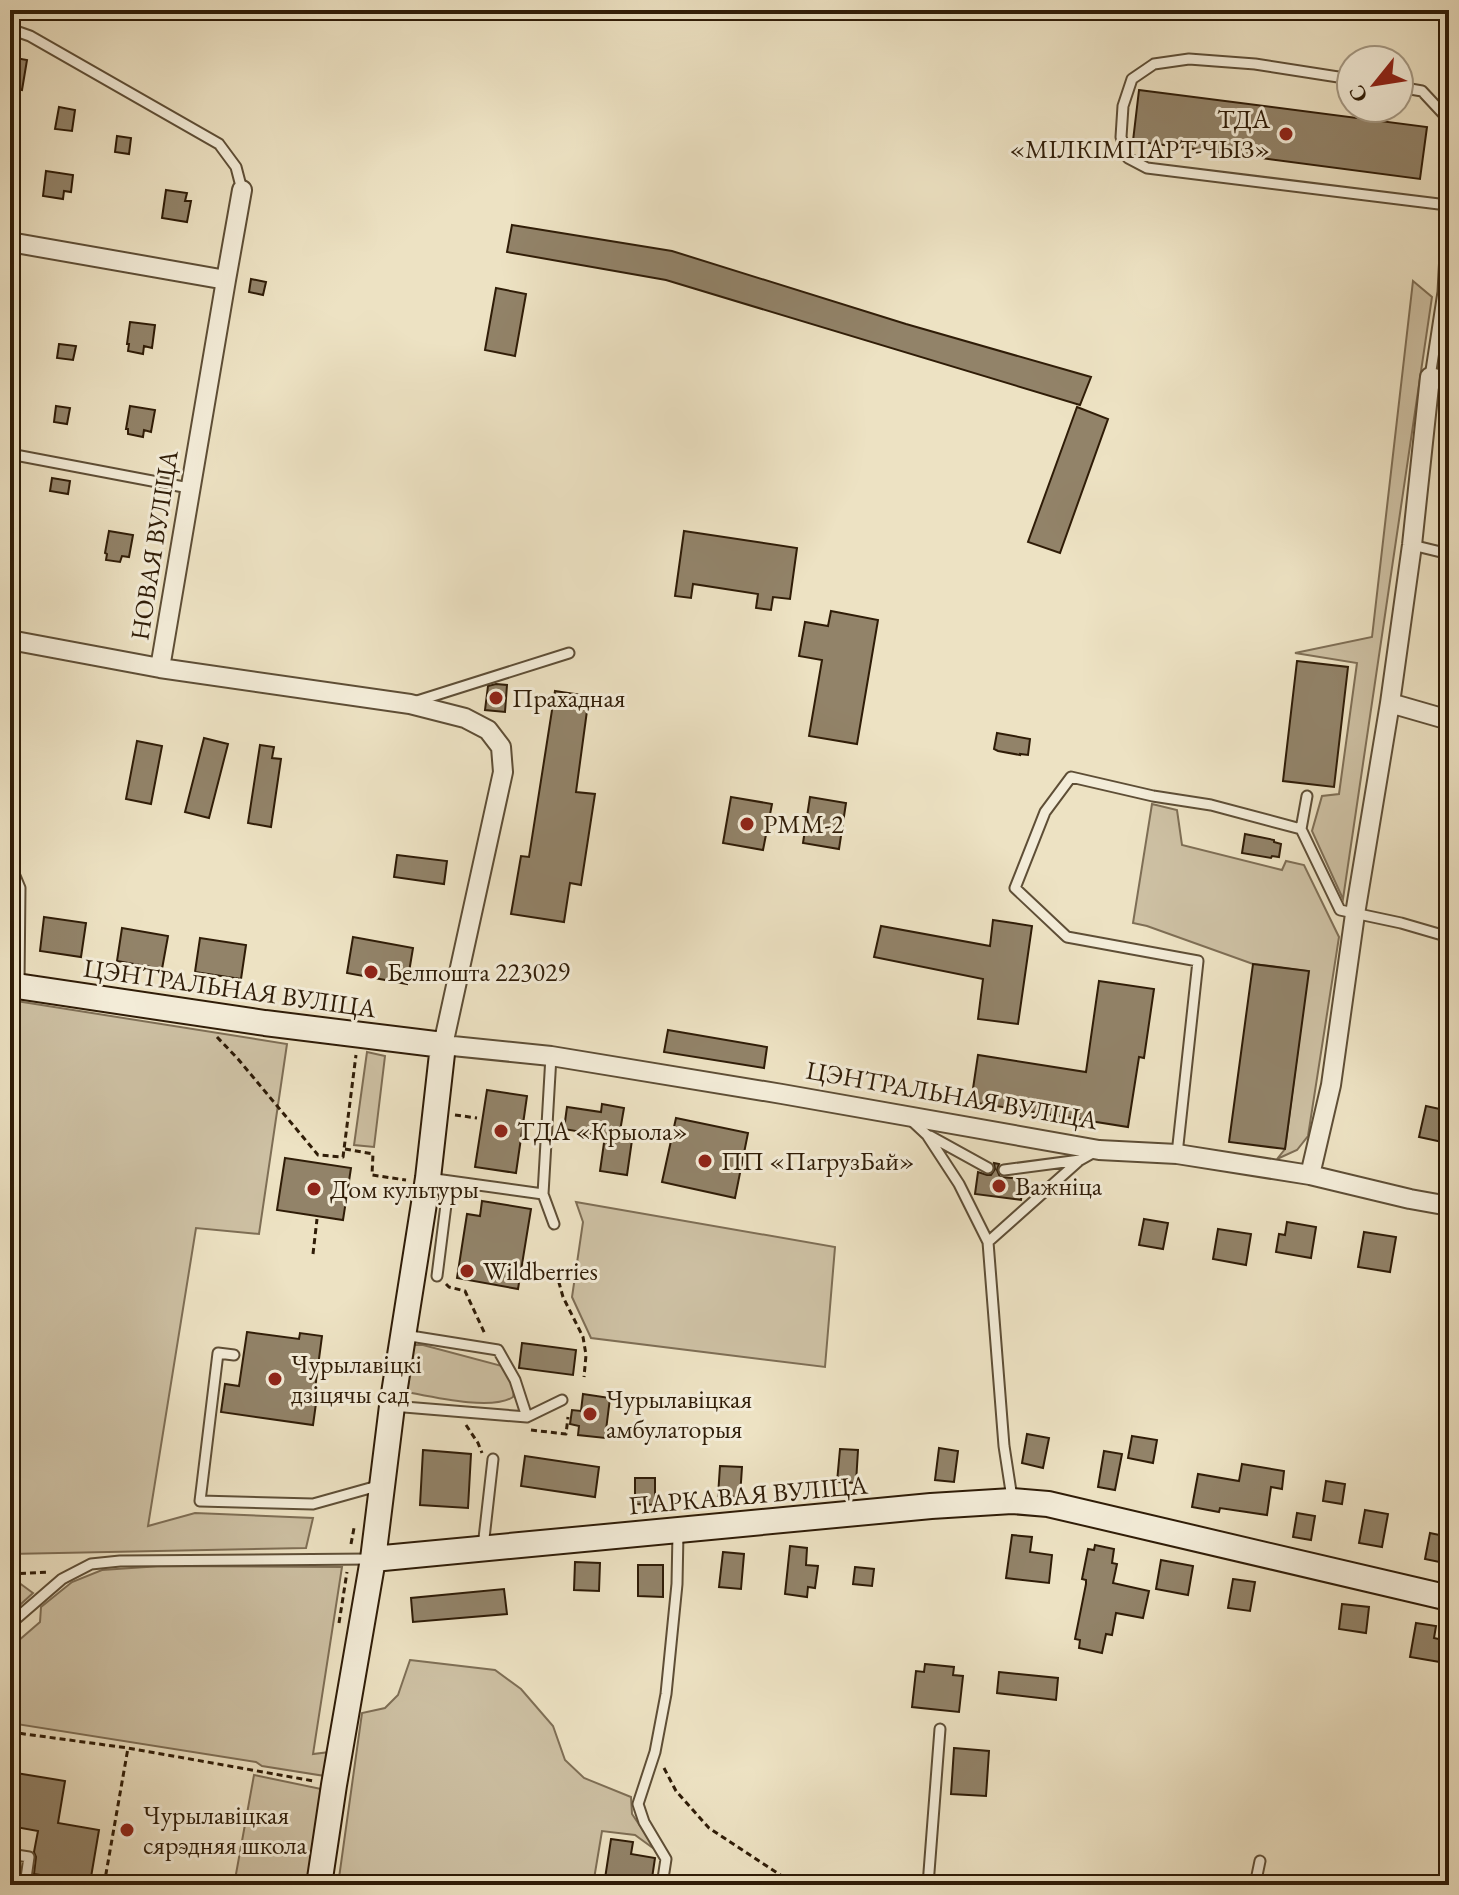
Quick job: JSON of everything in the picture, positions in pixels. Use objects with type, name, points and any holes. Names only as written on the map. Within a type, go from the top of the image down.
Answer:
[{"type":"street","name":"НОВАЯ ВУЛІЦА","points":[[10,640],[160,668],[242,190]]},
{"type":"street","points":[[10,242],[226,280]]},
{"type":"street","points":[[1310,1175],[1331,1085],[1390,703],[1412,545],[1430,377],[1449,382]]},
{"type":"street","points":[[160,668],[410,704],[465,718],[488,730],[501,747],[503,772],[443,1045],[430,1180],[392,1406],[371,1488],[373,1559],[319,1885]]},
{"type":"street","points":[[1390,703],[1449,720]]},
{"type":"street","name":"ЦЭНТРАЛЬНАЯ ВУЛІЦА","points":[[15,986],[213,1016],[551,1056],[1099,1150],[1177,1154],[1310,1175],[1449,1206]]},
{"type":"street","name":"ПАРКАВАЯ ВУЛІЦА","points":[[373,1559],[1012,1501],[1048,1504],[1449,1598]]},
{"type":"lane","points":[[1441,10],[1449,17]]},
{"type":"lane","points":[[10,29],[30,36],[219,144],[236,167],[242,190]]},
{"type":"lane","points":[[1335,76],[1255,64],[1189,59],[1154,64],[1132,79],[1123,106],[1121,137],[1128,158],[1147,168],[1447,205]]},
{"type":"lane","points":[[1415,90],[1422,91],[1449,120]]},
{"type":"lane","points":[[1443,292],[1449,179]]},
{"type":"lane","points":[[1430,377],[1449,269]]},
{"type":"lane","points":[[10,454],[189,488]]},
{"type":"lane","points":[[1412,545],[1449,554]]},
{"type":"lane","points":[[410,704],[569,653]]},
{"type":"lane","points":[[1177,1154],[1198,961],[1067,937],[1015,888],[1045,812],[1071,777],[1153,796],[1211,805],[1301,829]]},
{"type":"lane","points":[[1307,796],[1301,829],[1340,910],[1449,937]]},
{"type":"lane","points":[[10,864],[20,888],[15,986]]},
{"type":"lane","points":[[551,1056],[543,1194],[554,1224]]},
{"type":"lane","points":[[906,1117],[927,1135],[988,1168]]},
{"type":"lane","points":[[927,1135],[959,1184],[988,1242],[1003,1431],[1012,1501]]},
{"type":"lane","points":[[988,1242],[1080,1160],[1099,1150]]},
{"type":"lane","points":[[1004,1170],[1080,1160]]},
{"type":"lane","points":[[437,1276],[430,1180],[543,1194]]},
{"type":"lane","points":[[403,1335],[498,1350],[515,1380],[527,1417]]},
{"type":"lane","points":[[234,1355],[218,1353],[200,1501],[313,1504],[371,1488]]},
{"type":"lane","points":[[392,1406],[527,1417],[562,1400]]},
{"type":"lane","points":[[483,1547],[488,1457]]},
{"type":"lane","points":[[662,1885],[666,1859],[644,1822],[638,1804],[655,1752],[666,1694],[677,1584],[678,1530]]},
{"type":"lane","points":[[10,1624],[62,1579],[91,1564],[120,1561],[373,1559]]},
{"type":"lane","points":[[928,1885],[940,1729]]},
{"type":"lane","points":[[10,1854],[29,1857],[25,1885]]},
{"type":"lane","points":[[1255,1885],[1260,1861]]},
{"type":"path","points":[[213,1016],[216,1035],[318,1155],[343,1157],[359,1035]]},
{"type":"path","points":[[345,1149],[373,1154],[372,1175],[430,1180]]},
{"type":"path","points":[[313,1254],[317,1219]]},
{"type":"path","points":[[556,1272],[563,1297],[583,1337],[586,1355],[584,1377]]},
{"type":"path","points":[[437,1276],[449,1287],[465,1291],[491,1348]]},
{"type":"path","points":[[522,1429],[566,1434],[568,1417]]},
{"type":"path","points":[[478,1423],[464,1422],[488,1457]]},
{"type":"path","points":[[349,1559],[371,1488]]},
{"type":"path","points":[[10,1574],[77,1571]]},
{"type":"path","points":[[10,1732],[128,1748],[334,1785]]},
{"type":"path","points":[[104,1885],[128,1748]]},
{"type":"path","points":[[655,1752],[676,1791],[709,1828],[791,1885]]},
{"type":"shaded area","points":[[1413,281],[1432,297],[1343,899],[1312,831],[1322,796],[1339,794],[1357,663],[1295,653],[1372,637]]},
{"type":"shaded area","points":[[1152,804],[1177,810],[1182,845],[1282,870],[1286,861],[1304,865],[1339,937],[1308,1136],[1297,1150],[1277,1159],[1285,1149],[1308,971],[1253,964],[1133,923]]},
{"type":"shaded area","points":[[10,1000],[287,1044],[259,1234],[196,1228],[148,1526],[195,1513],[313,1518],[306,1548],[10,1554]]},
{"type":"shaded area","points":[[367,1052],[385,1056],[374,1147],[354,1145]]},
{"type":"shaded area","points":[[576,1202],[835,1247],[825,1367],[591,1338],[572,1297],[583,1222]]},
{"type":"shaded area","points":[[414,1345],[502,1366],[512,1385],[513,1397],[477,1403],[407,1392]]},
{"type":"shaded area","points":[[161,1566],[342,1567],[313,1754],[330,1752],[325,1776],[10,1723],[10,1648],[40,1622],[41,1607],[72,1582],[102,1570]]},
{"type":"shaded area","points":[[18,1582],[33,1593],[10,1614],[10,1589]]},
{"type":"shaded area","points":[[410,1660],[495,1670],[521,1689],[553,1726],[565,1760],[584,1778],[631,1797],[632,1814],[657,1851],[635,1835],[602,1831],[593,1885],[338,1885],[362,1713],[385,1708],[398,1695]]},
{"type":"shaded area","points":[[254,1775],[326,1790],[310,1885],[234,1885]]},
{"type":"building","points":[[10,57],[27,60],[22,90],[10,88]]},
{"type":"building","points":[[1139,90],[1335,115],[1335,124],[1427,127],[1420,179],[1133,141]]},
{"type":"building","points":[[59,107],[75,110],[72,131],[55,129]]},
{"type":"building","points":[[117,136],[131,138],[129,154],[115,152]]},
{"type":"building","points":[[46,171],[73,175],[71,192],[64,191],[63,199],[43,196]]},
{"type":"building","points":[[166,190],[187,193],[185,201],[191,201],[187,222],[162,218]]},
{"type":"building","points":[[512,225],[672,251],[906,324],[1091,377],[1080,405],[666,280],[507,252]]},
{"type":"building","points":[[251,279],[266,282],[263,295],[249,292]]},
{"type":"building","points":[[496,288],[526,294],[515,356],[485,350]]},
{"type":"building","points":[[130,322],[155,325],[152,348],[144,346],[143,354],[128,351]]},
{"type":"building","points":[[59,344],[76,346],[73,360],[57,358]]},
{"type":"building","points":[[56,406],[70,408],[67,424],[54,422]]},
{"type":"building","points":[[130,406],[155,410],[151,432],[144,430],[143,437],[128,434]]},
{"type":"building","points":[[1077,407],[1108,419],[1060,553],[1028,542]]},
{"type":"building","points":[[52,478],[70,481],[68,494],[50,491]]},
{"type":"building","points":[[109,531],[133,535],[129,557],[122,556],[120,562],[106,560]]},
{"type":"building","points":[[684,531],[797,548],[790,599],[773,597],[771,610],[756,608],[758,594],[693,584],[691,598],[675,596]]},
{"type":"building","points":[[831,611],[878,620],[857,744],[809,736],[822,660],[799,656],[805,622],[828,626]]},
{"type":"building","points":[[1297,661],[1348,667],[1334,787],[1283,781]]},
{"type":"building","name":"Прахадная","points":[[507,685],[505,712],[485,710],[488,686]]},
{"type":"building","points":[[555,691],[589,696],[576,792],[595,794],[581,885],[570,883],[564,922],[511,914],[521,856],[529,857]]},
{"type":"building","points":[[997,733],[1030,739],[1028,755],[994,749]]},
{"type":"building","points":[[204,738],[228,744],[209,818],[185,812]]},
{"type":"building","points":[[137,741],[162,746],[151,804],[126,799]]},
{"type":"building","points":[[260,745],[274,747],[272,758],[281,759],[271,827],[248,823]]},
{"type":"building","name":"РММ-2","points":[[731,797],[772,804],[763,850],[723,843]]},
{"type":"building","points":[[810,797],[846,803],[839,849],[803,843]]},
{"type":"building","points":[[1245,834],[1281,844],[1279,857],[1242,853]]},
{"type":"building","points":[[397,855],[447,861],[444,884],[394,877]]},
{"type":"building","points":[[44,917],[86,923],[81,957],[40,951]]},
{"type":"building","points":[[993,920],[1032,926],[1018,1024],[978,1019],[983,979],[874,957],[881,926],[990,946]]},
{"type":"building","points":[[122,928],[168,936],[162,969],[117,961]]},
{"type":"building","points":[[353,937],[413,948],[407,984],[347,973]]},
{"type":"building","points":[[200,938],[246,945],[241,979],[195,972]]},
{"type":"building","points":[[1253,964],[1309,971],[1285,1149],[1229,1142]]},
{"type":"building","points":[[1099,981],[1154,989],[1144,1058],[1139,1057],[1128,1127],[971,1102],[978,1055],[1086,1072]]},
{"type":"building","points":[[668,1030],[767,1047],[764,1068],[664,1052]]},
{"type":"building","name":"ТДА «Крыола»","points":[[487,1090],[527,1096],[516,1173],[475,1167]]},
{"type":"building","points":[[602,1104],[624,1108],[620,1131],[633,1133],[627,1175],[600,1171],[605,1136],[564,1129],[567,1107],[601,1112]]},
{"type":"building","points":[[1426,1106],[1449,1111],[1447,1143],[1419,1137]]},
{"type":"building","points":[[676,1118],[748,1133],[735,1198],[662,1182]]},
{"type":"building","name":"Дом культуры","points":[[285,1158],[351,1168],[343,1220],[277,1210]]},
{"type":"building","name":"Важніца","points":[[994,1163],[999,1164],[997,1170],[1000,1177],[1024,1179],[1021,1200],[975,1194],[978,1172],[991,1175],[995,1169]]},
{"type":"building","points":[[482,1201],[531,1209],[518,1289],[457,1278],[467,1214],[480,1216]]},
{"type":"building","points":[[1144,1219],[1168,1223],[1163,1249],[1139,1245]]},
{"type":"building","points":[[1287,1222],[1316,1227],[1311,1258],[1276,1252],[1279,1234],[1285,1235]]},
{"type":"building","points":[[1218,1229],[1251,1234],[1246,1265],[1213,1259]]},
{"type":"building","points":[[1364,1232],[1396,1237],[1390,1272],[1358,1267]]},
{"type":"building","points":[[247,1332],[299,1339],[300,1333],[322,1336],[313,1425],[221,1412],[225,1384],[239,1386]]},
{"type":"building","points":[[522,1343],[576,1350],[573,1375],[519,1368]]},
{"type":"building","name":"Чурылавіцкая амбулаторыя","points":[[583,1394],[610,1398],[605,1438],[578,1435],[579,1426],[570,1424],[572,1410],[581,1411]]},
{"type":"building","points":[[1027,1434],[1049,1438],[1043,1468],[1022,1463]]},
{"type":"building","points":[[1132,1436],[1157,1440],[1153,1463],[1128,1458]]},
{"type":"building","points":[[939,1448],[958,1451],[954,1482],[935,1480]]},
{"type":"building","points":[[840,1449],[858,1450],[856,1483],[837,1482]]},
{"type":"building","points":[[423,1450],[471,1454],[468,1508],[420,1505]]},
{"type":"building","points":[[1104,1451],[1122,1454],[1115,1490],[1098,1487]]},
{"type":"building","points":[[525,1456],[599,1467],[595,1497],[521,1486]]},
{"type":"building","points":[[1242,1464],[1284,1471],[1282,1489],[1271,1487],[1267,1515],[1192,1507],[1198,1474],[1239,1481]]},
{"type":"building","points":[[720,1466],[742,1467],[740,1497],[718,1496]]},
{"type":"building","points":[[635,1478],[655,1478],[655,1505],[635,1504]]},
{"type":"building","points":[[1326,1481],[1345,1484],[1342,1504],[1323,1501]]},
{"type":"building","points":[[1365,1510],[1388,1514],[1382,1547],[1359,1543]]},
{"type":"building","points":[[1297,1513],[1315,1516],[1311,1540],[1293,1537]]},
{"type":"building","points":[[1430,1533],[1449,1537],[1449,1564],[1425,1559]]},
{"type":"building","points":[[1012,1535],[1032,1537],[1030,1552],[1052,1555],[1049,1583],[1006,1578]]},
{"type":"building","points":[[1095,1545],[1114,1549],[1112,1563],[1117,1564],[1113,1583],[1149,1591],[1143,1618],[1116,1613],[1112,1635],[1106,1634],[1102,1653],[1079,1648],[1080,1640],[1075,1639],[1086,1584],[1086,1580],[1082,1579],[1088,1549],[1094,1550]]},
{"type":"building","points":[[790,1546],[807,1548],[806,1565],[818,1566],[815,1588],[808,1587],[807,1597],[785,1594]]},
{"type":"building","points":[[723,1552],[744,1554],[741,1589],[719,1587]]},
{"type":"building","points":[[1161,1560],[1193,1566],[1188,1595],[1156,1589]]},
{"type":"building","points":[[575,1562],[600,1563],[599,1591],[574,1590]]},
{"type":"building","points":[[638,1565],[663,1565],[663,1597],[638,1596]]},
{"type":"building","points":[[855,1567],[874,1569],[872,1586],[853,1584]]},
{"type":"building","points":[[1233,1579],[1255,1582],[1250,1611],[1228,1608]]},
{"type":"building","points":[[504,1589],[507,1614],[413,1622],[411,1598]]},
{"type":"building","points":[[1342,1604],[1369,1607],[1366,1633],[1339,1629]]},
{"type":"building","points":[[1416,1623],[1436,1626],[1434,1638],[1443,1640],[1440,1662],[1410,1657]]},
{"type":"building","points":[[925,1664],[954,1667],[953,1675],[963,1676],[959,1712],[912,1707],[916,1671],[924,1672]]},
{"type":"building","points":[[999,1672],[1058,1678],[1056,1700],[997,1693]]},
{"type":"building","points":[[954,1748],[989,1751],[986,1796],[951,1794]]},
{"type":"building","points":[[10,1772],[65,1781],[58,1823],[99,1830],[90,1883],[34,1874],[38,1831],[10,1826]]},
{"type":"building","points":[[611,1839],[633,1842],[631,1854],[655,1858],[651,1885],[604,1885]]},
{"type":"place","name":"ТДА «МIЛКIМПАРТ-ЧЫЗ»","points":[[1286,134]]},
{"type":"place","name":"Прахадная","points":[[496,698]]},
{"type":"place","name":"РММ-2","points":[[747,824]]},
{"type":"place","name":"Белпошта 223029","points":[[371,972]]},
{"type":"place","name":"ТДА «Крыола»","points":[[501,1131]]},
{"type":"place","name":"ПП «ПагрузБай»","points":[[705,1161]]},
{"type":"place","name":"Важніца","points":[[999,1186]]},
{"type":"place","name":"Дом культуры","points":[[314,1189]]},
{"type":"place","name":"Wildberries","points":[[467,1271]]},
{"type":"place","name":"Чурылавіцкі дзіцячы сад","points":[[275,1379]]},
{"type":"place","name":"Чурылавіцкая амбулаторыя","points":[[590,1414]]},
{"type":"place","name":"Чурылавіцкая сярэдняя школа","points":[[127,1830]]}]
